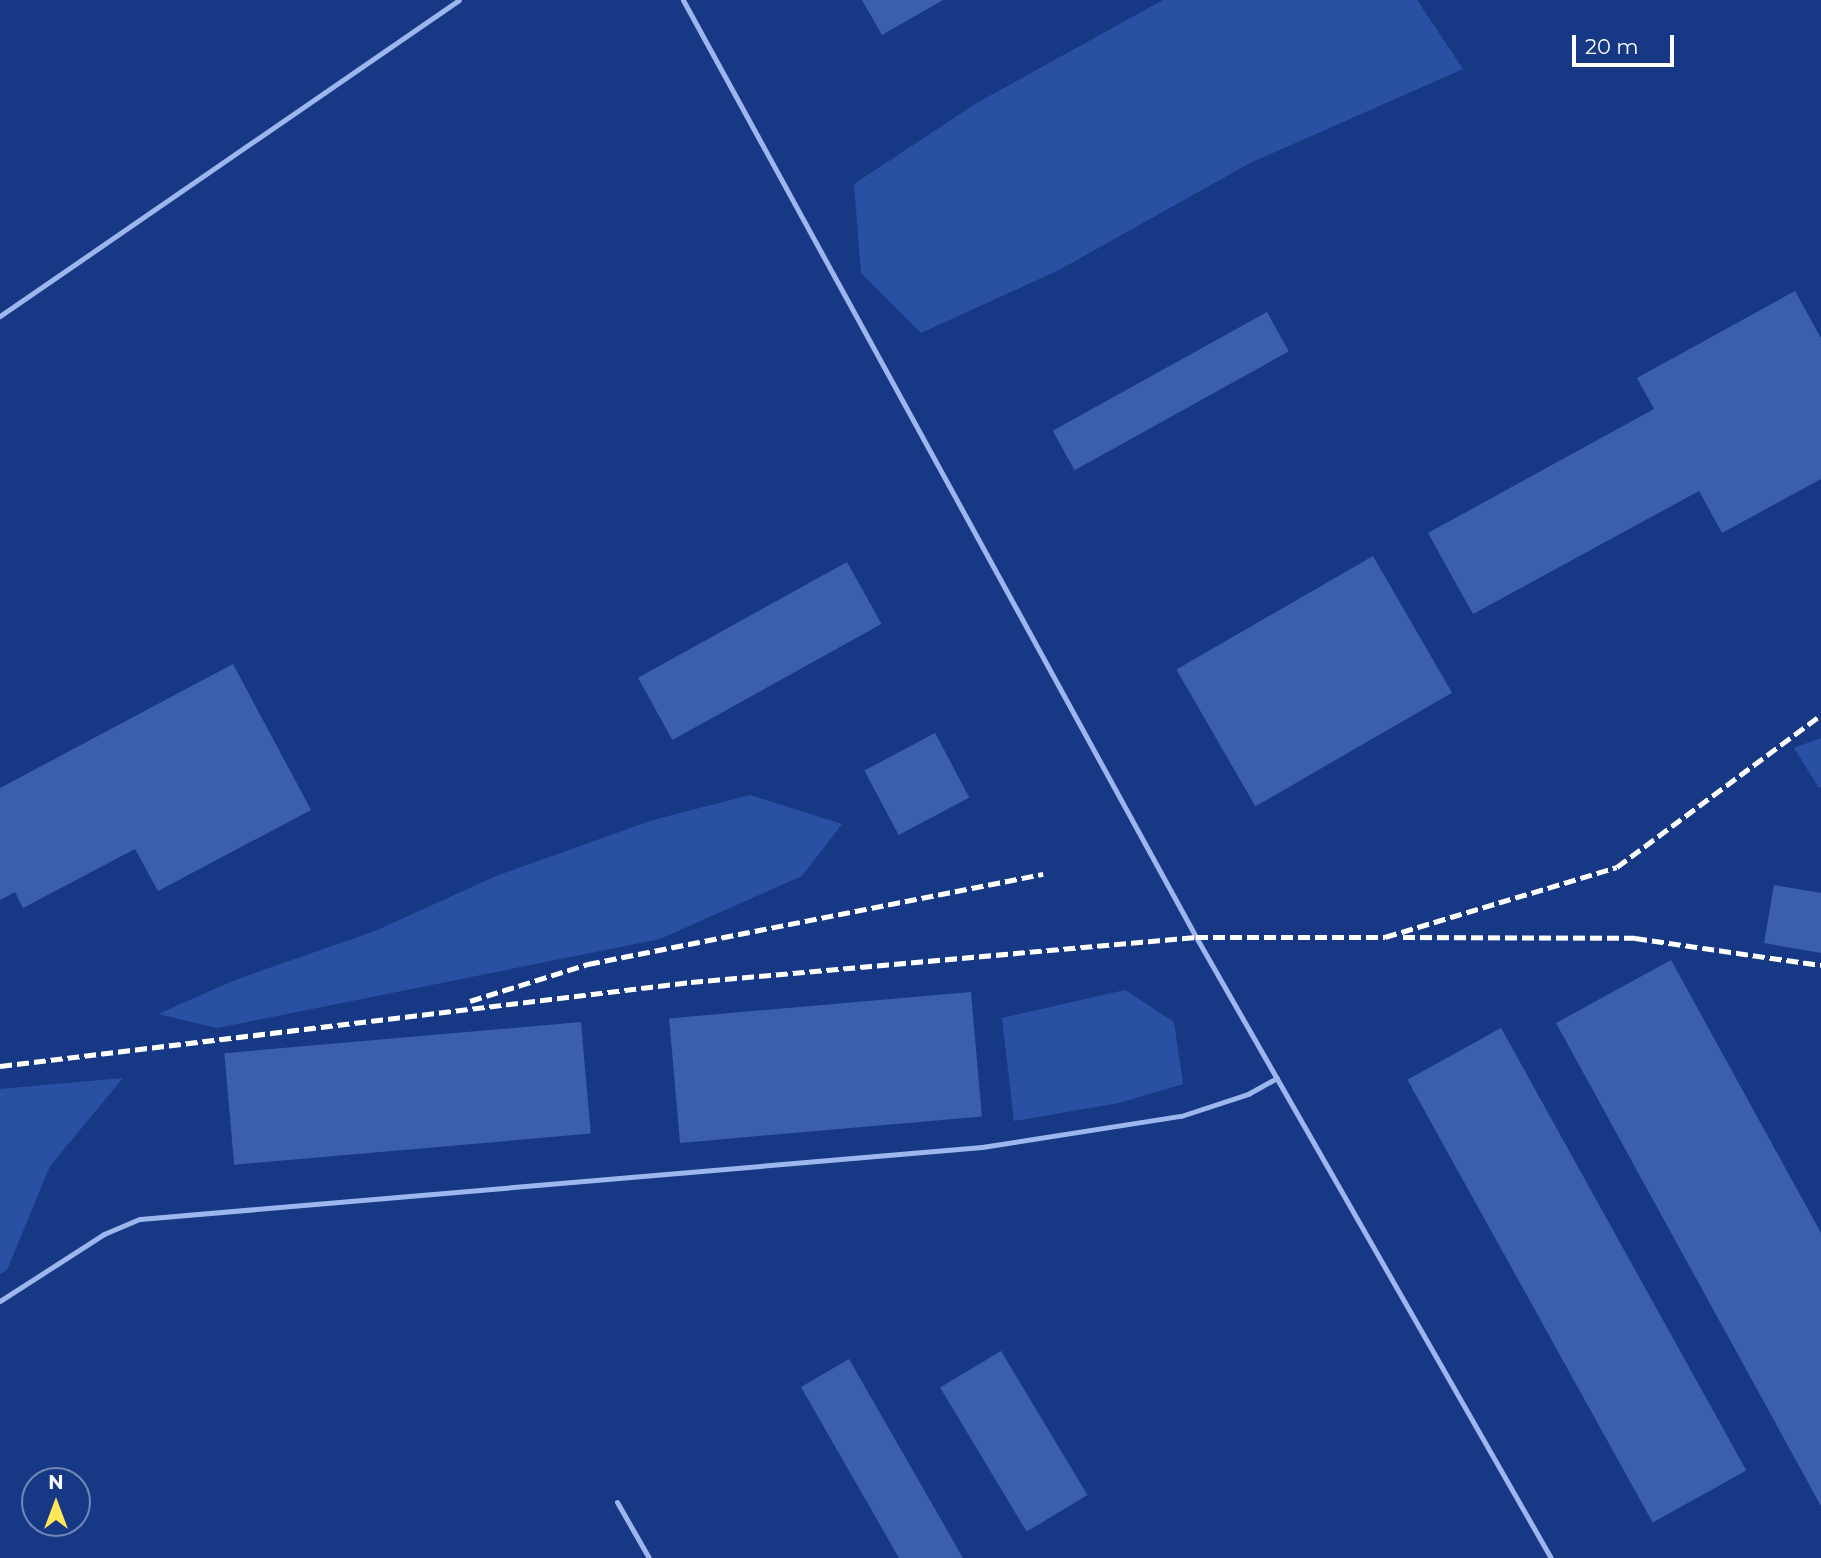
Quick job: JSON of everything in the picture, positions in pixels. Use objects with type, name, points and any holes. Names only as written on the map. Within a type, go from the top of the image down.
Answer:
[{"type":"lane","points":[[0,316],[459,0]]},
{"type":"lane","points":[[683,0],[1277,1078],[1551,1558]]},
{"type":"lane","points":[[0,1301],[104,1234],[140,1219],[982,1147],[1181,1116],[1248,1094],[1277,1078]]},
{"type":"lane","points":[[617,1502],[649,1558]]},
{"type":"shaded area","points":[[1163,0],[1417,0],[1463,69],[1250,163],[1059,270],[921,333],[861,273],[854,184],[975,104]]},
{"type":"shaded area","points":[[1821,738],[1821,787],[1819,788],[1794,748]]},
{"type":"shaded area","points":[[750,795],[842,824],[802,876],[660,939],[217,1028],[158,1014],[235,980],[375,931],[496,876],[653,820]]},
{"type":"shaded area","points":[[1125,990],[1174,1022],[1183,1084],[1119,1103],[1014,1121],[1002,1018]]},
{"type":"shaded area","points":[[123,1078],[50,1166],[7,1270],[0,1274],[0,1089]]},
{"type":"building","points":[[862,0],[943,0],[882,35]]},
{"type":"building","points":[[1795,291],[1821,338],[1821,479],[1722,533],[1699,491],[1473,614],[1428,533],[1654,409],[1637,378]]},
{"type":"building","points":[[1267,312],[1289,351],[1075,470],[1053,431]]},
{"type":"building","points":[[1373,556],[1452,693],[1255,806],[1176,670]]},
{"type":"building","points":[[847,562],[881,624],[672,740],[638,678]]},
{"type":"building","points":[[233,664],[311,810],[158,891],[135,849],[23,908],[15,892],[0,900],[0,788]]},
{"type":"building","points":[[935,733],[969,797],[899,835],[864,771]]},
{"type":"building","points":[[1774,885],[1821,893],[1821,953],[1764,943]]},
{"type":"building","points":[[1671,960],[1821,1233],[1821,1506],[1556,1023]]},
{"type":"building","points":[[971,992],[982,1117],[680,1143],[669,1018]]},
{"type":"building","points":[[581,1022],[591,1134],[234,1165],[224,1053]]},
{"type":"building","points":[[1501,1028],[1746,1471],[1653,1522],[1407,1080]]},
{"type":"building","points":[[1001,1351],[1088,1495],[1027,1532],[940,1388]]},
{"type":"building","points":[[849,1359],[963,1558],[899,1558],[801,1387]]},
{"type":"railway","points":[[0,1066],[691,982],[1196,937],[1385,937],[1617,867],[1821,715]]},
{"type":"railway","points":[[470,1001],[588,964],[1043,874]]},
{"type":"railway","points":[[1403,937],[1635,938],[1821,965]]}]
